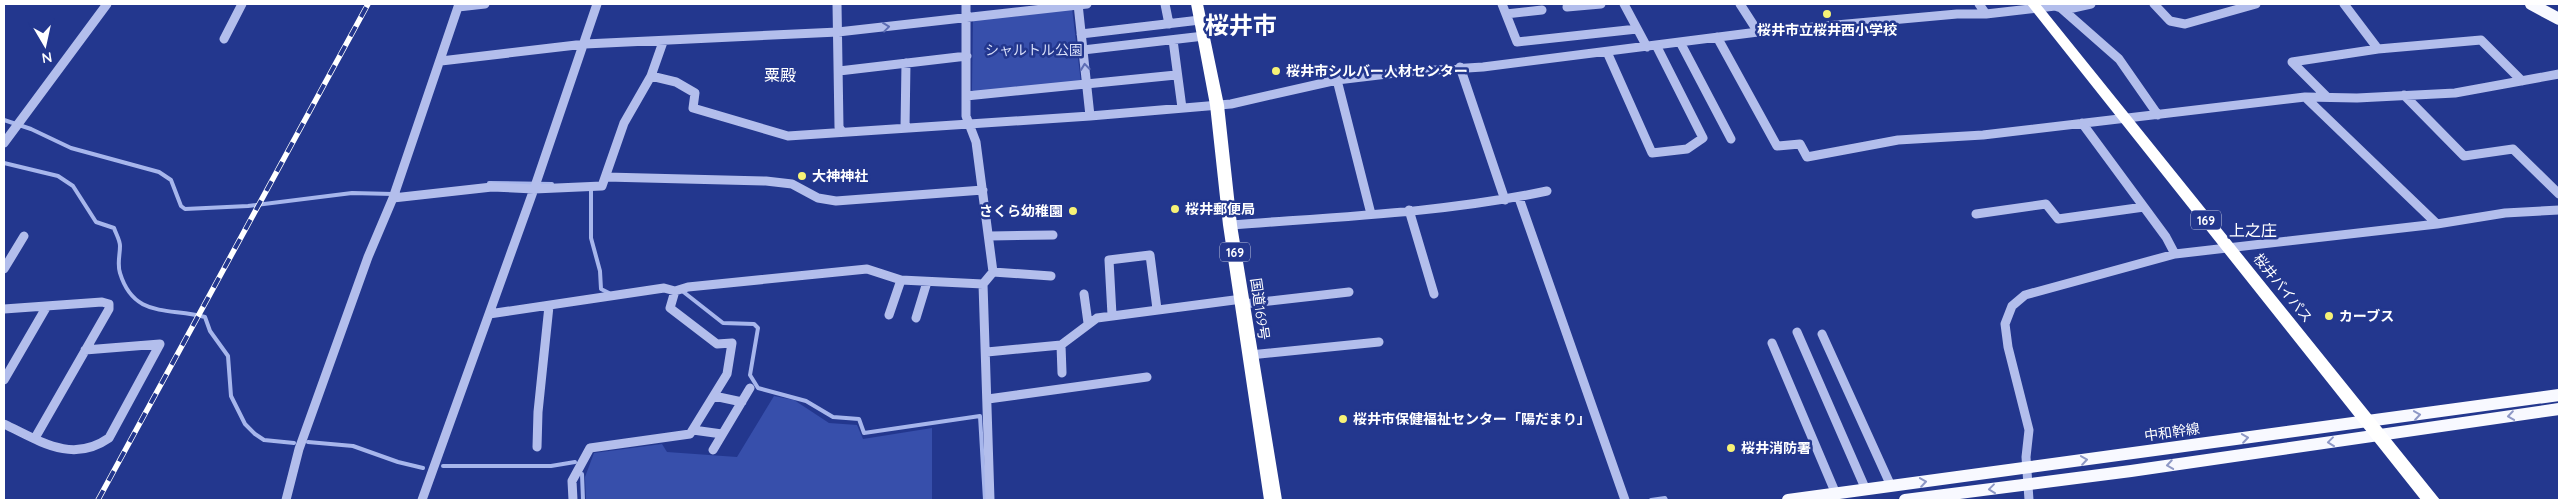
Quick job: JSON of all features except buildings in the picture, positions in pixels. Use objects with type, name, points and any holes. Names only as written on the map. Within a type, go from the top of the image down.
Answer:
[{"type":"highway","name":"国道169号","points":[[1197,4],[1217,105],[1230,225],[1273,500]]},
{"type":"highway","name":"桜井バイパス","points":[[2035,6],[2431,500]]},
{"type":"main road","points":[[2531,4],[2559,19]]},
{"type":"main road","name":"中和幹線","points":[[1788,500],[2559,395]]},
{"type":"main road","points":[[1905,500],[2379,436],[2559,409]]},
{"type":"street","points":[[4,143],[107,4]]},
{"type":"street","points":[[224,39],[242,4]]},
{"type":"street","points":[[286,500],[299,449],[368,257],[393,198],[459,5],[485,4]]},
{"type":"street","points":[[422,500],[534,189],[585,44],[597,4]]},
{"type":"street","points":[[837,4],[838,127],[842,132]]},
{"type":"street","points":[[966,4],[966,116],[976,142],[990,236],[993,272],[983,284],[990,500]]},
{"type":"street","points":[[1078,4],[1090,116]]},
{"type":"street","points":[[441,61],[585,44],[663,42],[838,32],[1087,4]]},
{"type":"street","points":[[1165,4],[1169,24]]},
{"type":"street","points":[[1502,4],[1517,42],[1637,29]]},
{"type":"street","points":[[1568,7],[1601,4]]},
{"type":"street","points":[[1624,4],[1647,47]]},
{"type":"street","points":[[1740,4],[1758,32]]},
{"type":"street","points":[[1979,4],[1986,14]]},
{"type":"street","points":[[2064,10],[2091,4]]},
{"type":"street","points":[[2154,4],[2169,20],[2176,24],[2206,19],[2256,4]]},
{"type":"street","points":[[2344,4],[2378,49]]},
{"type":"street","points":[[650,76],[676,82],[695,93],[693,108],[788,136],[1090,116],[1217,105],[1272,96],[1337,80],[1460,67],[1482,67],[1758,32],[1957,14],[1986,14],[2035,6],[2055,5],[2064,10],[2118,59],[2158,115]]},
{"type":"street","points":[[1506,14],[1542,10]]},
{"type":"street","points":[[1081,34],[1200,20]]},
{"type":"street","points":[[1083,50],[1204,36]]},
{"type":"street","points":[[1717,37],[1777,146],[1800,144],[1807,157],[1898,140],[1983,135],[2082,123],[2126,120],[2195,109],[2305,98],[2455,94],[2559,74]]},
{"type":"street","points":[[1173,40],[1176,75],[1182,108]]},
{"type":"street","points":[[2327,97],[2292,62],[2378,49],[2481,40],[2522,81]]},
{"type":"street","points":[[393,198],[492,187],[534,189],[602,186],[624,123],[650,76],[663,42]]},
{"type":"street","points":[[1680,42],[1731,139]]},
{"type":"street","points":[[1607,52],[1652,153],[1687,149],[1703,138],[1656,45]]},
{"type":"street","points":[[838,71],[967,56]]},
{"type":"street","points":[[904,128],[906,63]]},
{"type":"street","points":[[1460,67],[1505,200]]},
{"type":"street","points":[[966,96],[1176,75]]},
{"type":"street","points":[[1337,80],[1372,214]]},
{"type":"street","points":[[2404,95],[2464,156],[2513,149],[2559,194]]},
{"type":"street","points":[[2305,98],[2437,224]]},
{"type":"street","points":[[2082,123],[2144,206],[2175,254]]},
{"type":"street","points":[[606,177],[766,180],[792,184],[818,198],[836,202],[983,190]]},
{"type":"street","points":[[1230,225],[1372,214],[1505,200],[1547,191]]},
{"type":"street","points":[[1519,198],[1625,500]]},
{"type":"street","points":[[1976,214],[2046,204],[2058,219],[2144,206]]},
{"type":"street","points":[[1409,210],[1434,294]]},
{"type":"street","points":[[2029,500],[2026,468],[2029,430],[2008,347],[2005,324],[2012,306],[2025,295],[2175,254],[2437,224],[2505,213],[2559,210]]},
{"type":"street","points":[[990,236],[1054,235]]},
{"type":"street","points":[[4,269],[24,236]]},
{"type":"street","points":[[1112,315],[1109,260],[1150,255],[1157,309]]},
{"type":"street","points":[[489,314],[664,288],[675,291],[688,287],[867,269],[901,280],[983,284]]},
{"type":"street","points":[[993,272],[1051,276]]},
{"type":"street","points":[[889,315],[901,280]]},
{"type":"street","points":[[916,318],[927,282]]},
{"type":"street","points":[[573,500],[572,481],[590,448],[690,434],[727,374],[732,343],[717,344],[670,308],[675,291]]},
{"type":"street","points":[[986,352],[1061,344],[1070,341],[1088,323],[1097,318],[1112,315],[1157,309],[1349,292]]},
{"type":"street","points":[[1084,294],[1088,323]]},
{"type":"street","points":[[4,309],[102,302],[109,304],[109,309],[35,438]]},
{"type":"street","points":[[4,380],[48,306]]},
{"type":"street","points":[[537,448],[538,412],[549,306]]},
{"type":"street","points":[[1797,332],[1866,490]]},
{"type":"street","points":[[1822,334],[1891,486]]},
{"type":"street","points":[[1250,355],[1379,342]]},
{"type":"street","points":[[1772,343],[1836,494]]},
{"type":"street","points":[[4,424],[60,450],[79,450],[99,445],[109,438],[160,344],[85,350]]},
{"type":"street","points":[[1061,344],[1062,373]]},
{"type":"street","points":[[988,398],[1147,378]]},
{"type":"street","points":[[713,450],[750,388]]},
{"type":"street","points":[[714,396],[742,402]]},
{"type":"street","points":[[693,430],[722,434]]},
{"type":"green space","name":"シャルトル公園","points":[[1072,8],[1081,83],[977,93],[972,90],[973,18]]},
{"type":"green space","points":[[774,396],[794,400],[829,423],[857,425],[863,439],[932,428],[932,500],[586,500],[585,477],[594,453],[662,444],[667,452],[737,457]]},
{"type":"waterway","points":[[4,120],[31,129],[71,148],[159,172],[171,180],[181,206],[185,209],[248,206],[352,193],[393,194]]},
{"type":"waterway","points":[[4,163],[58,176],[73,186],[96,222],[114,228],[120,244],[119,270],[126,288],[134,298],[154,308],[205,317],[210,331],[228,356],[231,396],[245,424],[264,440],[294,443]]},
{"type":"waterway","points":[[489,183],[552,184]]},
{"type":"waterway","points":[[591,187],[591,238],[600,271],[601,289],[609,293]]},
{"type":"waterway","points":[[681,290],[723,323],[754,324],[758,328],[750,375],[758,388],[806,401],[833,417],[859,419],[864,433],[980,416],[985,500]]},
{"type":"waterway","points":[[308,442],[353,446],[398,462],[423,468]]},
{"type":"waterway","points":[[443,466],[551,466],[575,462]]},
{"type":"waterway","points":[[582,474],[583,500]]},
{"type":"waterway","points":[[1651,500],[1665,498],[1666,500]]},
{"type":"railway","points":[[98,500],[368,4]]},
{"type":"place","name":"桜井市立桜井西小学校","points":[[1827,14]]},
{"type":"place","name":"桜井市シルバー人材センター","points":[[1276,71]]},
{"type":"place","name":"大神神社","points":[[802,176]]},
{"type":"place","name":"桜井郵便局","points":[[1175,209]]},
{"type":"place","name":"さくら幼稚園","points":[[1073,211]]},
{"type":"place","name":"カーブス","points":[[2329,316]]},
{"type":"place","name":"桜井市保健福祉センター「陽だまり」","points":[[1343,419]]},
{"type":"place","name":"桜井消防署","points":[[1731,448]]},
{"type":"district","name":"桜井市","points":[[1241,25]]},
{"type":"district","name":"粟殿","points":[[780,75]]},
{"type":"district","name":"上之庄","points":[[2253,230]]}]
